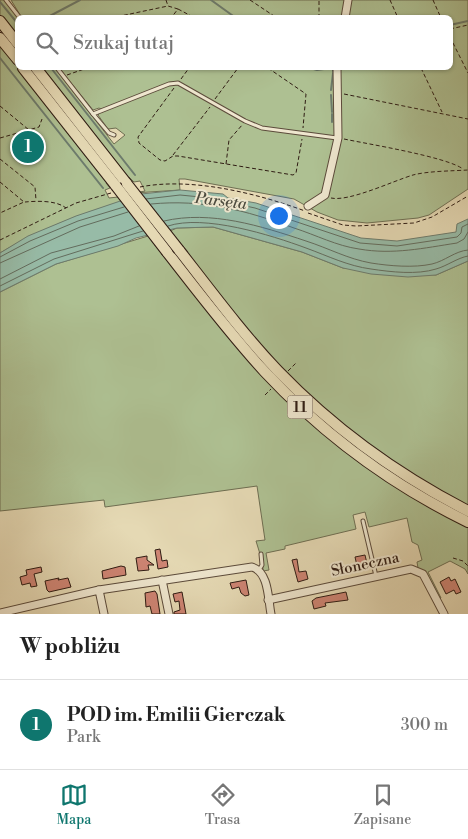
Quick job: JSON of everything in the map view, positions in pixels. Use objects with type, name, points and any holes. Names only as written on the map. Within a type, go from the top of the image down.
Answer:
[{"type":"main road","points":[[0,21],[15,40]]},
{"type":"main road","points":[[0,38],[15,56]]},
{"type":"main road","name":"11","points":[[25,70],[250,355],[302,409],[369,463],[414,492],[468,522]]},
{"type":"main road","name":"11","points":[[38,70],[257,348],[316,407],[387,463],[432,492],[468,511]]},
{"type":"street","points":[[346,15],[348,0]]},
{"type":"street","points":[[308,206],[325,195],[338,138],[337,70]]},
{"type":"street","points":[[0,613],[99,590],[249,567],[259,570],[264,577],[271,614]]},
{"type":"street","name":"Słoneczna","points":[[268,600],[406,569],[419,571],[426,579],[444,614]]},
{"type":"street","points":[[162,580],[169,614]]},
{"type":"street","points":[[99,590],[104,614]]},
{"type":"lane","points":[[6,0],[18,15]]},
{"type":"lane","points":[[59,70],[93,114],[114,135]]},
{"type":"lane","points":[[93,114],[169,84],[178,83],[245,121],[262,128],[338,138]]},
{"type":"lane","points":[[363,521],[376,576]]},
{"type":"lane","points":[[259,570],[262,565],[261,554]]},
{"type":"path","points":[[166,0],[168,6]]},
{"type":"path","points":[[250,0],[272,15]]},
{"type":"path","points":[[319,0],[319,15]]},
{"type":"path","points":[[390,0],[397,15]]},
{"type":"path","points":[[433,0],[440,15]]},
{"type":"path","points":[[125,15],[168,6],[178,8],[189,15]]},
{"type":"path","points":[[173,15],[178,8]]},
{"type":"path","points":[[453,28],[468,25]]},
{"type":"path","points":[[453,43],[468,73]]},
{"type":"path","points":[[64,76],[81,70]]},
{"type":"path","points":[[188,70],[138,140],[160,160],[165,161],[173,156],[237,70]]},
{"type":"path","points":[[173,156],[292,176],[296,173],[301,139],[304,134],[306,94],[271,70]]},
{"type":"path","points":[[423,70],[443,114]]},
{"type":"path","points":[[336,92],[468,119]]},
{"type":"path","points":[[0,106],[29,130]]},
{"type":"path","points":[[0,138],[39,127],[42,119]]},
{"type":"path","points":[[226,164],[229,140],[245,121]]},
{"type":"path","points":[[338,138],[428,157],[458,166],[463,170]]},
{"type":"path","points":[[0,158],[35,187],[36,200]]},
{"type":"path","points":[[325,195],[337,200],[414,175],[468,170]]},
{"type":"path","points":[[0,182],[24,202]]},
{"type":"path","points":[[171,184],[243,193],[298,209],[336,223],[356,226],[422,221],[468,196]]},
{"type":"path","points":[[85,194],[87,198]]},
{"type":"path","points":[[0,240],[87,198],[98,196]]},
{"type":"path","points":[[0,213],[24,202],[36,200],[60,204],[66,208]]},
{"type":"path","points":[[288,372],[296,363]]},
{"type":"path","points":[[265,395],[271,388]]},
{"type":"path","points":[[453,558],[463,561],[468,566]]},
{"type":"shaded area","points":[[0,0],[4,0],[16,15],[15,36],[0,16]]},
{"type":"shaded area","points":[[11,0],[468,0],[468,189],[429,215],[418,218],[367,223],[338,220],[317,212],[294,199],[185,179],[179,179],[180,190],[134,193],[145,191],[140,181],[134,182],[129,177],[127,179],[42,70],[57,70],[114,144],[125,135],[116,128],[108,129],[98,115],[103,110],[99,108],[93,110],[61,70],[453,70],[453,15],[20,15]]},
{"type":"shaded area","points":[[0,43],[15,62],[15,70],[21,70],[108,181],[106,183],[110,188],[105,190],[109,198],[118,197],[122,202],[60,223],[0,253]]},
{"type":"shaded area","points":[[213,227],[302,252],[343,268],[436,275],[468,261],[468,507],[406,471],[348,430],[311,399],[277,365],[231,311],[186,254],[188,252],[170,231],[177,228]]},
{"type":"shaded area","points":[[148,236],[165,258],[299,410],[468,526],[468,574],[465,569],[450,561],[428,572],[441,598],[439,599],[418,568],[417,562],[422,560],[418,545],[412,542],[407,518],[369,527],[365,512],[353,515],[356,529],[285,546],[285,549],[266,553],[269,570],[263,571],[262,554],[260,554],[256,541],[265,540],[257,486],[105,507],[104,500],[0,511],[0,292],[56,264]]},
{"type":"water","name":"Parsęta","points":[[180,190],[223,194],[228,198],[256,203],[361,238],[397,241],[456,232],[457,224],[468,219],[468,261],[436,275],[408,277],[371,274],[343,268],[302,252],[213,227],[177,228],[136,238],[118,246],[56,264],[0,292],[0,253],[28,236],[76,216],[141,194]]},
{"type":"building","points":[[160,549],[162,561],[167,560],[168,567],[158,569],[155,550]]},
{"type":"building","points":[[365,555],[368,568],[358,570],[355,557]]},
{"type":"building","points":[[147,556],[147,560],[154,565],[148,565],[149,570],[138,571],[136,558]]},
{"type":"building","points":[[297,559],[299,572],[306,571],[308,579],[298,582],[292,560]]},
{"type":"building","points":[[121,566],[125,567],[126,575],[103,579],[102,571]]},
{"type":"building","points":[[41,567],[42,572],[34,574],[37,586],[31,587],[30,583],[22,585],[20,577],[27,575],[26,570]]},
{"type":"building","points":[[449,577],[451,581],[455,579],[461,592],[456,594],[454,590],[446,594],[440,582]]},
{"type":"building","points":[[59,578],[58,580],[68,578],[71,587],[49,592],[45,581]]},
{"type":"building","points":[[246,580],[249,595],[245,596],[241,593],[239,587],[232,589],[230,583]]},
{"type":"building","points":[[155,591],[160,614],[152,614],[150,606],[146,607],[145,593]]},
{"type":"building","points":[[182,592],[186,614],[174,614],[174,612],[180,610],[179,601],[175,602],[173,594]]},
{"type":"building","points":[[346,592],[348,600],[325,603],[326,606],[314,609],[312,601],[316,598]]},
{"type":"waterway","points":[[52,15],[80,0]]},
{"type":"waterway","points":[[211,0],[232,15]]},
{"type":"waterway","points":[[0,2],[15,20]]},
{"type":"waterway","points":[[453,24],[468,21]]},
{"type":"waterway","points":[[0,58],[103,188]]},
{"type":"waterway","points":[[53,70],[135,175]]},
{"type":"waterway","points":[[331,90],[333,73]]},
{"type":"waterway","points":[[331,95],[332,112]]},
{"type":"waterway","points":[[332,114],[332,122]]},
{"type":"place","name":"POD im. Emilii Gierczak","points":[[28,147]]}]
